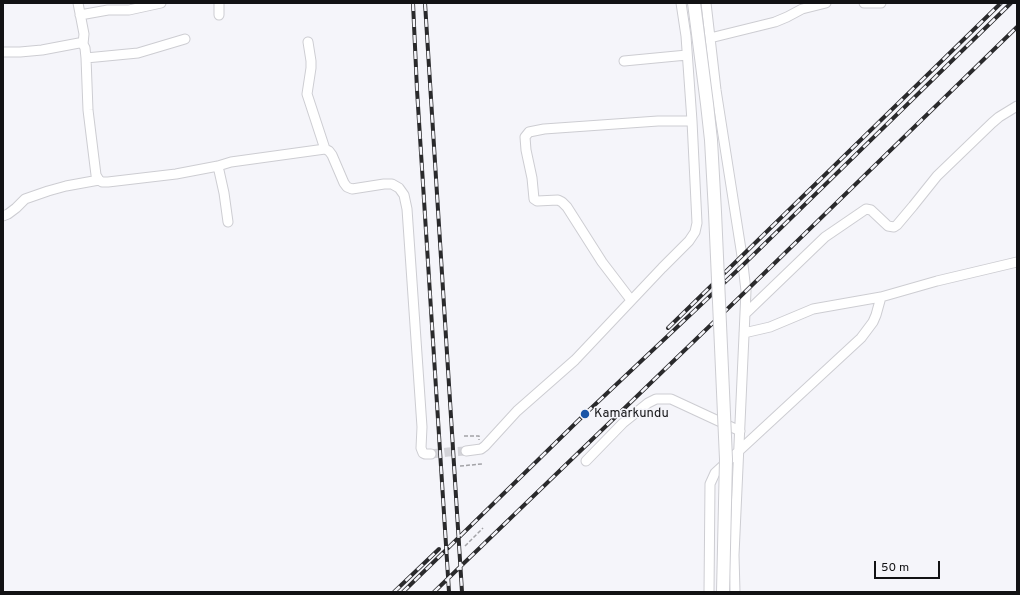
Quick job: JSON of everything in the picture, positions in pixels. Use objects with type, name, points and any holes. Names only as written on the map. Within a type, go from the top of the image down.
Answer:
[{"type":"main road","points":[[694,3],[711,140],[715,220],[726,459],[723,592]]},
{"type":"street","points":[[78,3],[84,34],[83,44],[86,58],[88,110],[96,175],[99,180]]},
{"type":"street","points":[[80,15],[108,10],[129,10],[161,3]]},
{"type":"street","points":[[219,15],[220,3]]},
{"type":"street","points":[[466,451],[481,449],[485,446],[517,411],[575,360],[695,232],[697,223],[692,121],[686,36],[681,3]]},
{"type":"street","points":[[706,3],[716,90],[746,291],[734,555],[735,592]]},
{"type":"street","points":[[710,38],[774,22],[802,9],[826,3]]},
{"type":"street","points":[[864,3],[881,3]]},
{"type":"street","points":[[86,58],[138,53],[185,39]]},
{"type":"street","points":[[308,42],[311,68],[307,94],[325,149],[332,155],[344,183],[347,187],[352,189],[392,184],[399,188],[404,195],[407,209],[422,419],[421,448],[423,453],[431,454]]},
{"type":"street","points":[[3,52],[42,50],[79,43],[83,44]]},
{"type":"street","points":[[624,61],[687,55]]},
{"type":"street","points":[[745,314],[826,237],[866,209],[871,210],[888,226],[897,225],[937,176],[992,123],[1017,106]]},
{"type":"street","points":[[631,300],[602,262],[567,207],[558,200],[537,202],[534,199],[525,137],[530,132],[544,129],[692,121]]},
{"type":"street","points":[[3,216],[12,211],[25,199],[66,186],[99,180],[102,182],[108,182],[176,174],[231,162],[325,149]]},
{"type":"street","points":[[218,166],[228,222]]},
{"type":"street","points":[[744,333],[770,326],[813,309],[881,297],[937,281],[1017,262]]},
{"type":"street","points":[[709,592],[710,484],[712,478],[715,473],[861,338],[873,322],[881,297]]},
{"type":"street","points":[[586,461],[623,424],[648,403],[656,399],[671,400],[740,431]]},
{"type":"path","points":[[464,436],[479,436],[479,443]]},
{"type":"path","points":[[460,466],[482,464]]},
{"type":"path","points":[[465,546],[483,528]]},
{"type":"tunnel","points":[[431,454],[466,451]]},
{"type":"railway","points":[[413,3],[417,90],[449,592]]},
{"type":"railway","points":[[425,3],[462,592]]},
{"type":"railway","points":[[668,328],[1001,3]]},
{"type":"railway","points":[[403,592],[585,414],[743,265],[1011,3]]},
{"type":"railway","points":[[434,592],[1017,27]]},
{"type":"railway","points":[[394,592],[439,549]]},
{"type":"place","name":"Kamarkundu","points":[[585,414]]}]
